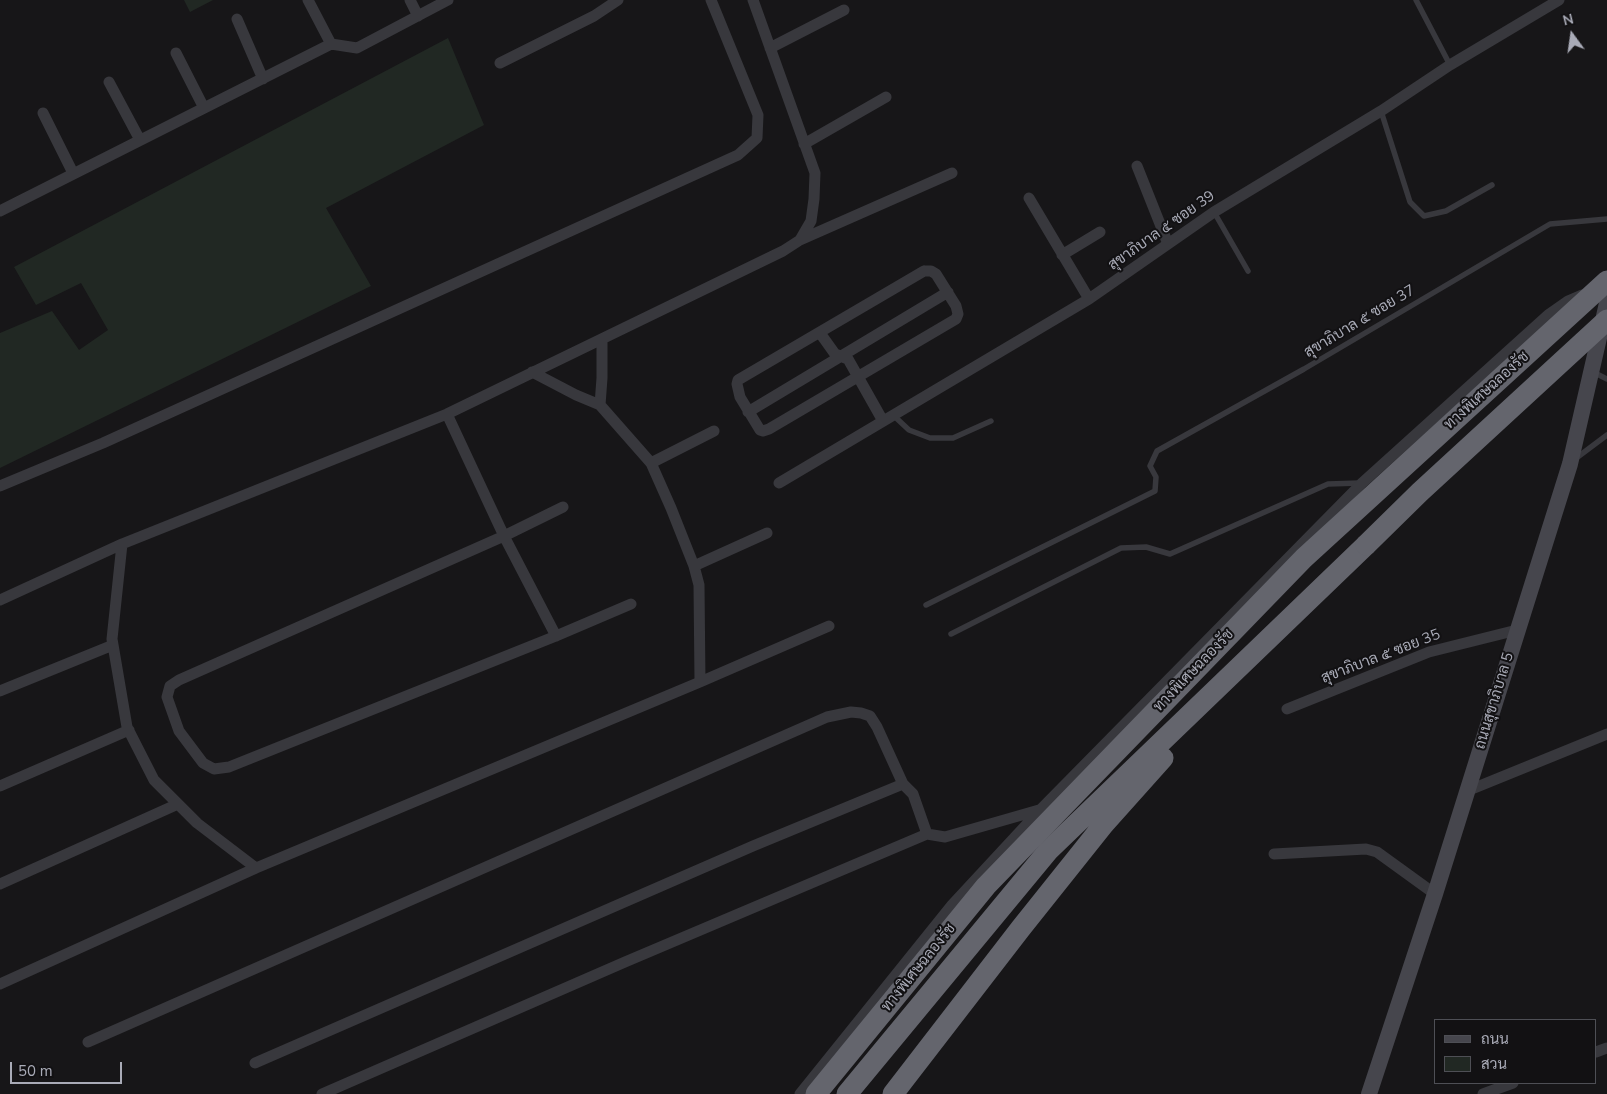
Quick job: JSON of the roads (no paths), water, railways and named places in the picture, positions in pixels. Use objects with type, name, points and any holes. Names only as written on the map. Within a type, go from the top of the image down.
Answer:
[{"type":"highway","name":"ทางพิเศษฉลองรัช","points":[[816,1094],[986,886],[1304,558],[1607,281]]},
{"type":"highway","name":"ทางพิเศษฉลองรัช","points":[[847,1094],[1048,851],[1420,492],[1607,320]]},
{"type":"highway","points":[[893,1094],[1104,824],[1275,633]]},
{"type":"main road","name":"ถนนสุขาภิบาล 5","points":[[1369,1094],[1435,894],[1570,464],[1591,371],[1602,343],[1607,303]]},
{"type":"street","points":[[308,0],[331,44]]},
{"type":"street","points":[[410,0],[418,16]]},
{"type":"street","points":[[0,197],[3,210],[331,44],[357,48],[448,0]]},
{"type":"street","points":[[500,63],[594,16],[618,0]]},
{"type":"street","points":[[0,486],[103,443],[738,155],[757,138],[758,115],[711,0]]},
{"type":"street","points":[[753,0],[815,173],[811,221],[800,240]]},
{"type":"street","name":"สุขาภิบาล ๕ ซอย 39","points":[[780,483],[1090,299],[1214,212],[1381,111],[1450,65],[1559,0]]},
{"type":"street","points":[[770,48],[844,10]]},
{"type":"street","points":[[237,19],[263,79]]},
{"type":"street","points":[[176,53],[204,108]]},
{"type":"street","points":[[109,82],[140,140]]},
{"type":"street","points":[[804,144],[886,97]]},
{"type":"street","points":[[43,113],[73,173]]},
{"type":"street","points":[[1137,166],[1168,244]]},
{"type":"street","points":[[0,600],[122,544],[447,414],[783,251],[800,240],[952,173]]},
{"type":"street","points":[[1029,198],[1090,299]]},
{"type":"street","points":[[1062,255],[1100,232]]},
{"type":"street","points":[[924,271],[931,271],[936,274],[956,306],[958,314],[956,319],[769,430],[760,430],[740,397],[736,384],[738,380],[820,333],[924,271]]},
{"type":"street","points":[[800,1094],[952,905],[1041,809],[1362,483],[1548,315],[1586,293],[1607,290]]},
{"type":"street","points":[[748,412],[948,292]]},
{"type":"street","points":[[820,333],[835,354],[848,359],[858,377],[888,418]]},
{"type":"street","points":[[600,405],[602,340]]},
{"type":"street","points":[[532,372],[600,405],[651,463],[694,566],[698,585],[700,682]]},
{"type":"street","points":[[447,414],[504,536],[556,636]]},
{"type":"street","points":[[651,463],[714,431]]},
{"type":"street","points":[[563,507],[504,536],[179,680],[170,686],[167,697],[179,731],[203,763],[214,769],[229,766],[556,636],[631,604]]},
{"type":"street","points":[[694,566],[767,533]]},
{"type":"street","points":[[122,544],[112,645],[129,730],[154,780],[197,823],[256,868]]},
{"type":"street","points":[[0,984],[256,868],[829,626]]},
{"type":"street","name":"สุขาภิบาล ๕ ซอย 35","points":[[1287,709],[1429,652],[1517,630]]},
{"type":"street","points":[[0,691],[112,645]]},
{"type":"street","points":[[88,1042],[828,717],[851,712],[861,712],[870,716],[903,784],[913,794],[927,834]]},
{"type":"street","points":[[0,786],[129,730]]},
{"type":"street","points":[[1467,791],[1607,734]]},
{"type":"street","points":[[255,1063],[753,846],[903,784]]},
{"type":"street","points":[[0,884],[178,804]]},
{"type":"street","points":[[322,1094],[625,962],[927,834],[945,837],[1041,809]]},
{"type":"street","points":[[1274,854],[1366,849],[1377,852],[1435,894]]},
{"type":"street","points":[[1483,1094],[1510,1084]]},
{"type":"lane","points":[[1416,0],[1450,65]]},
{"type":"lane","points":[[1381,111],[1410,202],[1424,216],[1446,211],[1492,185]]},
{"type":"lane","points":[[1214,212],[1248,271]]},
{"type":"lane","name":"สุขาภิบาล ๕ ซอย 37","points":[[926,605],[1155,491],[1156,477],[1150,466],[1157,451],[1312,364],[1550,224],[1607,219]]},
{"type":"lane","points":[[1591,371],[1607,379]]},
{"type":"lane","points":[[888,418],[909,430],[930,438],[953,438],[992,421]]},
{"type":"lane","points":[[1570,464],[1607,435]]},
{"type":"lane","points":[[951,634],[1121,548],[1146,546],[1170,554],[1328,484],[1362,483]]}]
